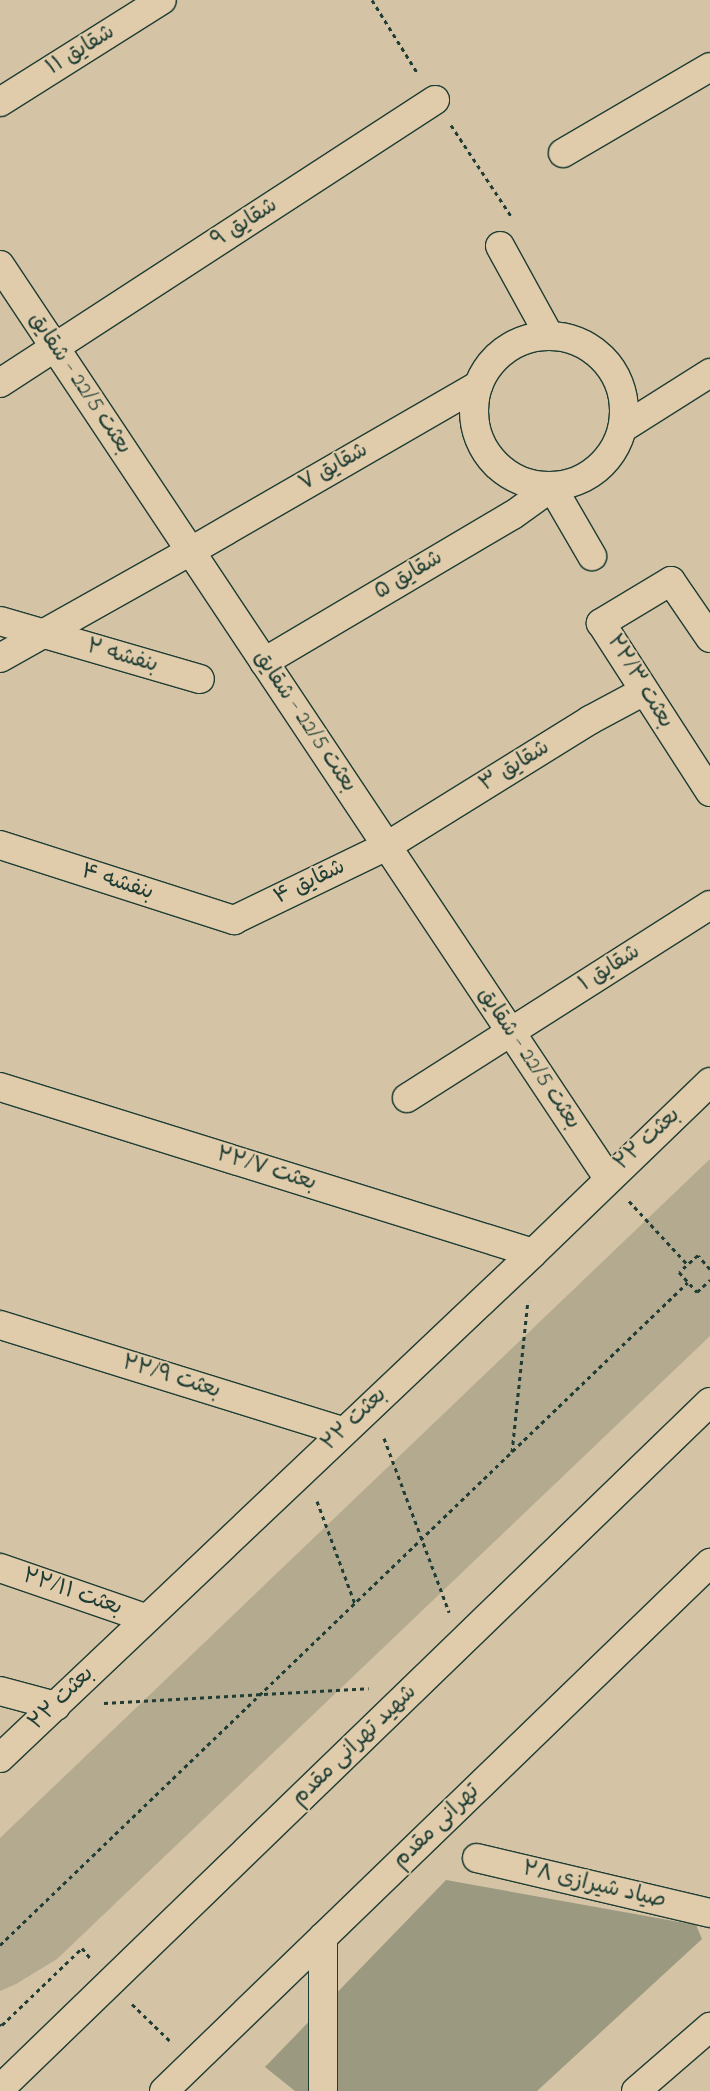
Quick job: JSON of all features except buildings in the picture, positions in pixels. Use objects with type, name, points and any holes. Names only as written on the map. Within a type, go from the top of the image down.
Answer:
[{"type":"street","name":"شقایق ۱۱","points":[[0,102],[162,0]]},
{"type":"street","points":[[563,154],[710,67]]},
{"type":"street","name":"شقایق ۹","points":[[0,383],[435,100]]},
{"type":"street","points":[[500,246],[549,336]]},
{"type":"street","name":"بعثت 22/5 - شقایق","points":[[0,265],[608,1178]]},
{"type":"street","points":[[549,336],[572,339],[592,349],[608,364],[621,390],[624,405],[623,428],[614,451],[598,469],[576,482],[552,487],[527,484],[505,473],[487,456],[476,433],[473,409],[478,385],[489,364],[506,349],[527,339],[549,336]]},
{"type":"street","points":[[623,428],[710,373]]},
{"type":"street","name":"شقایق ۷","points":[[0,658],[45,635],[191,552],[478,385]]},
{"type":"street","points":[[552,487],[592,556]]},
{"type":"street","name":"شقایق ۵","points":[[264,662],[513,515],[552,487]]},
{"type":"street","name":"بعثت ۲۲/۳","points":[[710,638],[671,580],[601,623],[710,792]]},
{"type":"street","name":"بنفشه ۲","points":[[0,621],[200,679]]},
{"type":"street","name":"شقایق ۳","points":[[387,846],[590,720],[644,691]]},
{"type":"street","name":"بنفشه ۴","points":[[0,845],[234,920]]},
{"type":"street","name":"شقایق ۴","points":[[234,920],[387,846]]},
{"type":"street","name":"شقایق ۱","points":[[407,1098],[710,905]]},
{"type":"street","name":"بعثت ۲۲","points":[[0,1758],[342,1431],[533,1253],[608,1178],[710,1082]]},
{"type":"street","name":"بعثت ۲۲/۷","points":[[0,1087],[533,1253]]},
{"type":"street","name":"بعثت ۲۲/۹","points":[[0,1325],[342,1431]]},
{"type":"street","name":"شهید تهرانی مقدم","points":[[0,2089],[710,1402]]},
{"type":"street","name":"تهرانی مقدم","points":[[164,2091],[710,1563]]},
{"type":"street","name":"بعثت ۲۲/۱۱","points":[[0,1568],[145,1618]]},
{"type":"street","points":[[0,1691],[56,1706]]},
{"type":"street","name":"صیاد شیرازی ۲۸","points":[[477,1858],[710,1913]]},
{"type":"street","points":[[323,1937],[323,2091]]},
{"type":"street","points":[[636,2091],[710,2027]]},
{"type":"path","points":[[608,1178],[688,1265]]},
{"type":"path","points":[[512,1452],[533,1253]]},
{"type":"path","points":[[710,1268],[698,1255],[679,1272],[697,1292],[710,1280]]},
{"type":"path","points":[[706,1265],[710,1261]]},
{"type":"path","points":[[0,1945],[688,1282]]},
{"type":"path","points":[[706,1283],[710,1288]]},
{"type":"path","points":[[371,1404],[461,1644]]},
{"type":"path","points":[[305,1468],[356,1604]]},
{"type":"path","points":[[56,1706],[260,1696],[418,1684]]},
{"type":"path","points":[[1,2025],[82,1948],[110,1982],[193,2064]]},
{"type":"shaded area","points":[[710,1159],[710,1336],[57,1959],[16,1984],[0,1991],[0,1838]]}]
